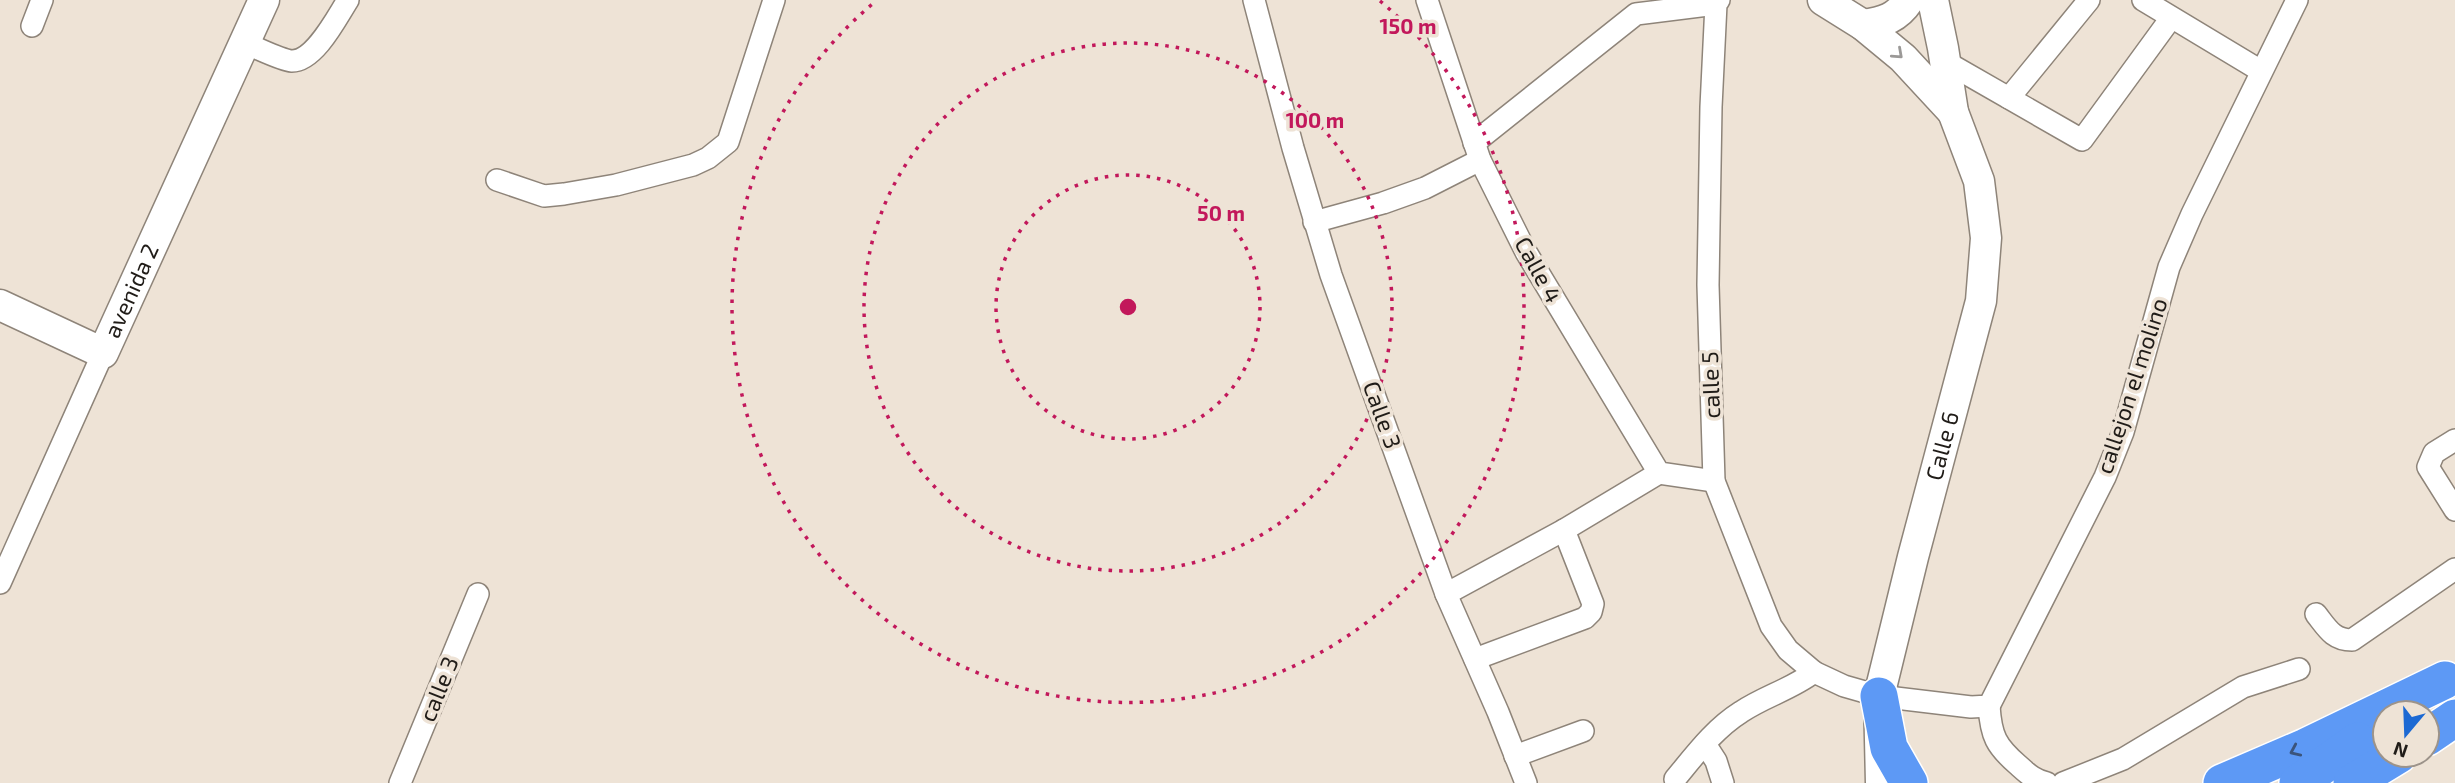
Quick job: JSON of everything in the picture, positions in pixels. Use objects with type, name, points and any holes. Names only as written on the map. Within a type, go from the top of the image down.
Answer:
[{"type":"highway","points":[[2418,699],[2450,676]]},
{"type":"highway","points":[[2222,783],[2306,747],[2450,676]]},
{"type":"highway","points":[[1879,696],[1889,748],[1909,783]]},
{"type":"highway","points":[[2298,783],[2371,732]]},
{"type":"highway","points":[[2352,783],[2375,769]]},
{"type":"highway","points":[[2370,783],[2388,769]]},
{"type":"street","points":[[32,26],[42,0]]},
{"type":"street","name":"avenida 2","points":[[0,583],[264,0]]},
{"type":"street","points":[[244,43],[291,61],[303,58],[330,30],[348,0]]},
{"type":"street","points":[[498,180],[544,196],[616,185],[708,159],[728,142],[774,0]]},
{"type":"street","name":"Calle 3","points":[[1254,0],[1314,222],[1335,288],[1446,594],[1526,783]]},
{"type":"street","name":"Calle 4","points":[[1427,0],[1477,151],[1527,252],[1659,473]]},
{"type":"street","name":"Calle 6","points":[[1823,0],[1863,25],[1903,58],[1953,112]]},
{"type":"street","points":[[1863,25],[1891,19],[1902,11],[1909,0]]},
{"type":"street","name":"Calle 6","points":[[1881,783],[1879,696],[1981,301],[1986,238],[1979,181],[1953,112],[1933,0]]},
{"type":"street","points":[[2009,99],[2089,0]]},
{"type":"street","points":[[2143,0],[2261,71]]},
{"type":"street","name":"callejon el molino","points":[[1989,706],[2105,477],[2123,432],[2169,267],[2192,214],[2297,0]]},
{"type":"street","points":[[1314,222],[1414,192],[1477,151],[1629,7],[1717,2]]},
{"type":"street","name":"calle 5","points":[[1717,2],[1711,107],[1708,285],[1714,481],[1771,626],[1788,650],[1814,672],[1844,686],[1879,696]]},
{"type":"street","points":[[1946,62],[2082,140],[2171,18]]},
{"type":"street","points":[[0,305],[103,353]]},
{"type":"street","points":[[2455,440],[2434,453],[2428,467],[2455,510]]},
{"type":"street","points":[[1446,594],[1564,530],[1659,473],[1714,481]]},
{"type":"street","points":[[1475,659],[1585,618],[1591,611],[1593,604],[1564,530]]},
{"type":"street","points":[[2316,614],[2332,636],[2352,640],[2455,569]]},
{"type":"street","name":"calle 3","points":[[400,783],[478,594]]},
{"type":"street","points":[[2063,783],[2123,759],[2242,687],[2299,669]]},
{"type":"street","points":[[1675,779],[1721,727],[1741,712],[1799,683],[1814,672]]},
{"type":"street","points":[[1879,696],[1971,707],[1989,706],[1991,726],[2001,750],[2035,780],[2047,783]]},
{"type":"street","points":[[1516,756],[1583,731]]},
{"type":"street","points":[[1705,744],[1716,761],[1723,783]]}]
